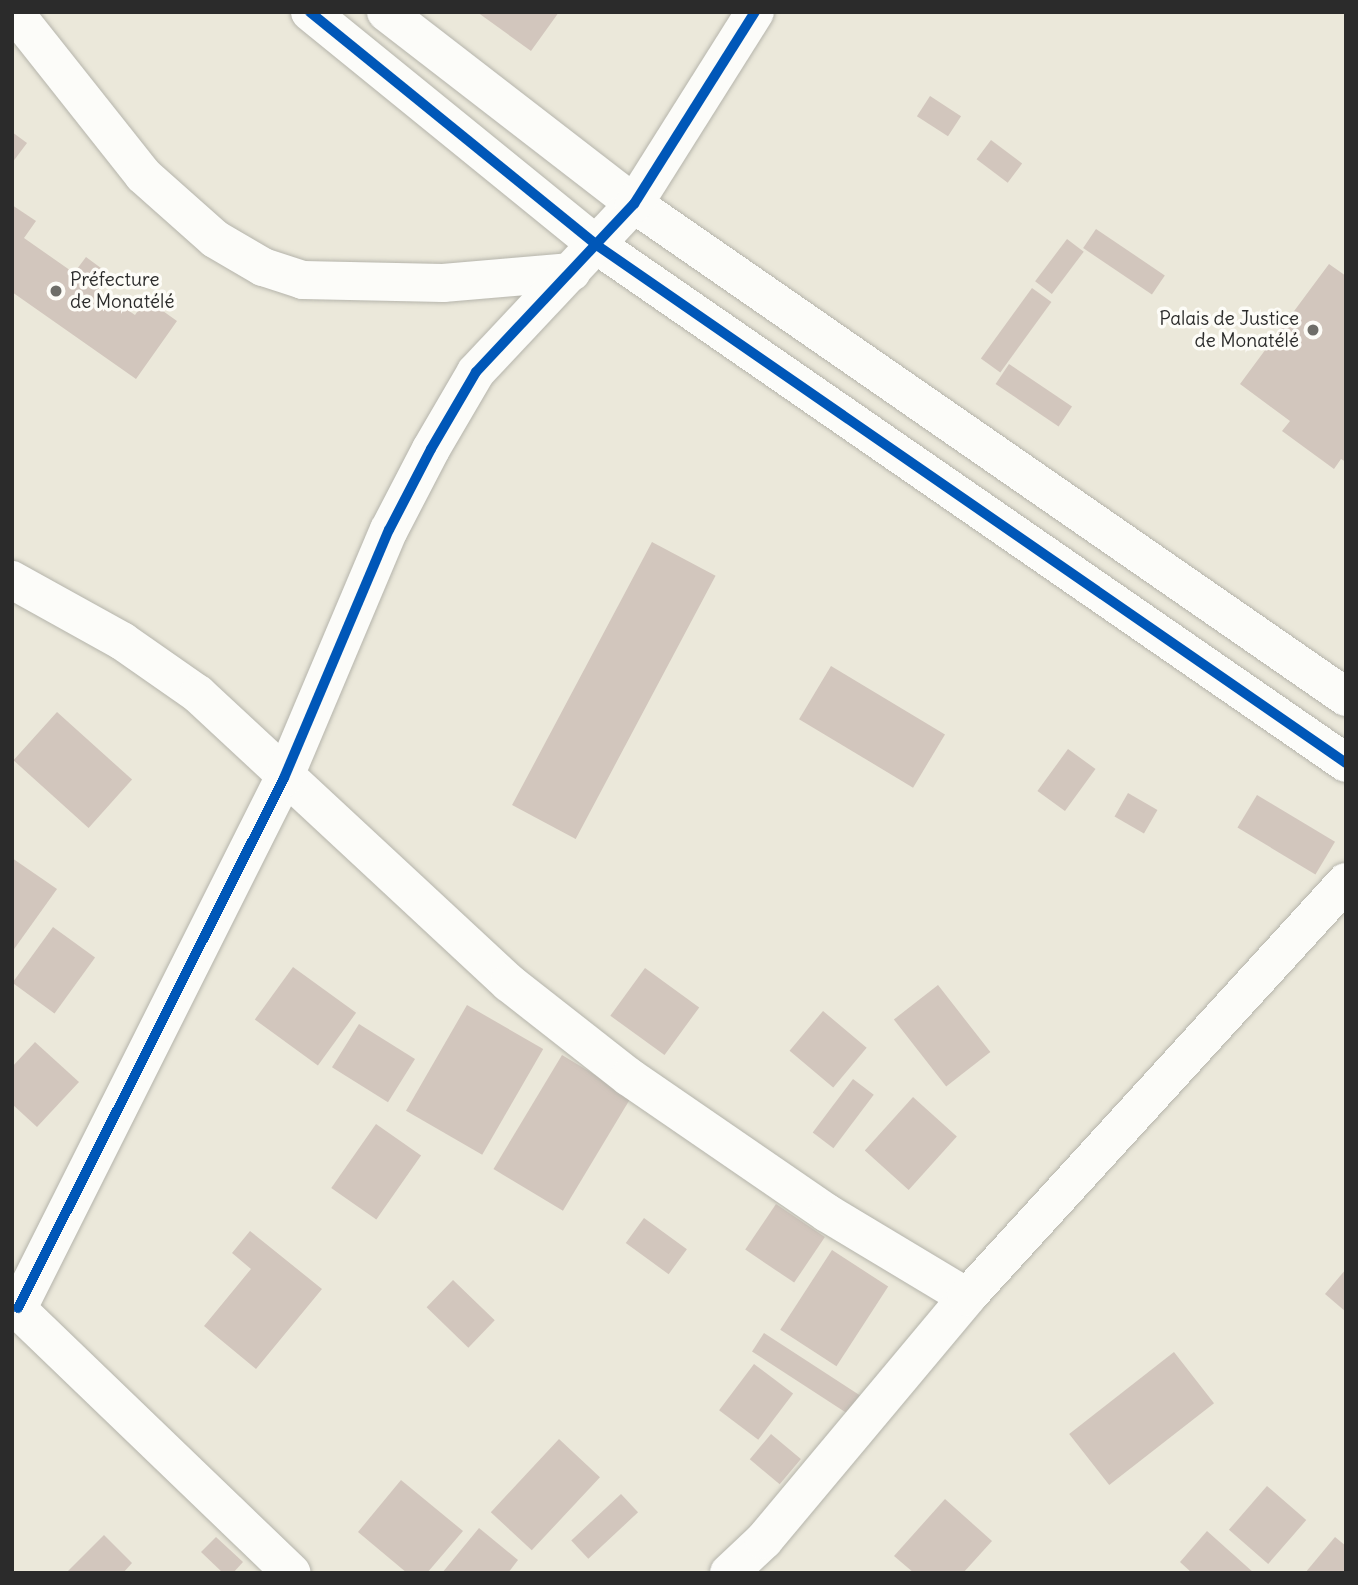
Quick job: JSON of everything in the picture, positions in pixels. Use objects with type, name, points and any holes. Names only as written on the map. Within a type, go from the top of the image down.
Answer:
[{"type":"street","points":[[14,12],[144,175],[215,239],[264,267],[303,280],[443,283],[585,259]]},
{"type":"street","points":[[310,12],[585,259],[1346,763]]},
{"type":"street","points":[[386,12],[634,204],[1342,686]]},
{"type":"street","points":[[292,1573],[15,1306],[284,778],[388,530],[431,449],[476,372],[634,204],[755,12]]},
{"type":"street","points":[[12,580],[122,641],[198,694],[284,778],[509,983],[629,1077],[827,1213],[967,1297]]},
{"type":"street","points":[[729,1573],[764,1540],[967,1297],[1346,882]]},
{"type":"building","points":[[477,12],[559,12],[531,51]]},
{"type":"building","points":[[930,96],[961,116],[948,136],[917,116]]},
{"type":"building","points":[[12,132],[27,143],[12,163]]},
{"type":"building","points":[[991,140],[1022,163],[1008,183],[977,159]]},
{"type":"building","name":"Préfecture de Monatélé","points":[[12,205],[36,221],[24,238],[74,273],[86,257],[109,274],[98,290],[135,315],[146,299],[177,321],[136,379],[12,292]]},
{"type":"building","points":[[1096,229],[1165,275],[1152,294],[1083,248]]},
{"type":"building","points":[[1067,239],[1084,252],[1052,294],[1035,281]]},
{"type":"building","name":"Palais de Justice de Monatélé","points":[[1329,264],[1346,276],[1346,462],[1341,459],[1334,469],[1282,431],[1290,421],[1240,384]]},
{"type":"building","points":[[1032,288],[1051,302],[1000,372],[981,358]]},
{"type":"building","points":[[1009,364],[1072,406],[1059,426],[996,384]]},
{"type":"building","points":[[652,542],[716,576],[576,839],[512,805]]},
{"type":"building","points":[[831,666],[945,735],[913,788],[799,719]]},
{"type":"building","points":[[57,712],[132,780],[89,828],[14,760]]},
{"type":"building","points":[[1068,749],[1096,769],[1065,811],[1037,791]]},
{"type":"building","points":[[1128,793],[1157,810],[1144,833],[1114,816]]},
{"type":"building","points":[[1257,795],[1335,842],[1315,874],[1237,828]]},
{"type":"building","points":[[12,858],[57,889],[12,952]]},
{"type":"building","points":[[53,927],[95,958],[55,1013],[12,983]]},
{"type":"building","points":[[293,967],[356,1013],[318,1065],[255,1020]]},
{"type":"building","points":[[645,968],[699,1007],[665,1055],[610,1016]]},
{"type":"building","points":[[938,985],[990,1052],[946,1086],[894,1019]]},
{"type":"building","points":[[467,1005],[543,1049],[482,1155],[406,1111]]},
{"type":"building","points":[[823,1011],[867,1048],[833,1087],[790,1051]]},
{"type":"building","points":[[359,1024],[415,1059],[388,1102],[332,1067]]},
{"type":"building","points":[[35,1042],[79,1082],[37,1127],[12,1104],[12,1067]]},
{"type":"building","points":[[562,1055],[631,1097],[563,1211],[493,1169]]},
{"type":"building","points":[[853,1079],[874,1095],[833,1148],[813,1133]]},
{"type":"building","points":[[913,1097],[957,1136],[909,1190],[865,1151]]},
{"type":"building","points":[[376,1124],[421,1156],[376,1219],[331,1188]]},
{"type":"building","points":[[776,1204],[825,1237],[794,1283],[745,1250]]},
{"type":"building","points":[[644,1218],[687,1249],[669,1274],[626,1243]]},
{"type":"building","points":[[250,1231],[322,1289],[256,1369],[204,1326],[251,1269],[232,1253]]},
{"type":"building","points":[[832,1250],[888,1286],[836,1366],[780,1330]]},
{"type":"building","points":[[1346,1269],[1346,1312],[1325,1294]]},
{"type":"building","points":[[453,1280],[495,1320],[468,1348],[427,1307]]},
{"type":"building","points":[[764,1333],[861,1396],[849,1415],[752,1351]]},
{"type":"building","points":[[1174,1352],[1214,1403],[1109,1485],[1069,1434]]},
{"type":"building","points":[[754,1364],[793,1393],[758,1440],[719,1410]]},
{"type":"building","points":[[771,1434],[801,1459],[780,1484],[750,1459]]},
{"type":"building","points":[[559,1439],[600,1477],[532,1550],[491,1512]]},
{"type":"building","points":[[401,1480],[463,1531],[427,1573],[407,1573],[358,1532]]},
{"type":"building","points":[[1267,1486],[1306,1520],[1268,1564],[1229,1530]]},
{"type":"building","points":[[621,1494],[638,1512],[588,1559],[571,1540]]},
{"type":"building","points":[[945,1499],[992,1541],[963,1573],[914,1573],[894,1556]]},
{"type":"building","points":[[479,1528],[518,1560],[508,1573],[442,1573]]},
{"type":"building","points":[[1207,1531],[1254,1573],[1192,1573],[1180,1562]]},
{"type":"building","points":[[104,1535],[132,1563],[123,1573],[66,1573]]},
{"type":"building","points":[[216,1537],[243,1562],[233,1573],[223,1573],[201,1552]]},
{"type":"building","points":[[1335,1537],[1346,1546],[1346,1573],[1305,1573]]},
{"type":"cycle path","points":[[310,12],[598,246],[1346,763]]},
{"type":"cycle path","points":[[18,1308],[284,778],[389,530],[431,449],[476,372],[634,204],[755,12]]},
{"type":"place","name":"Préfecture de Monatélé","points":[[56,291]]},
{"type":"place","name":"Palais de Justice de Monatélé","points":[[1313,330]]}]
